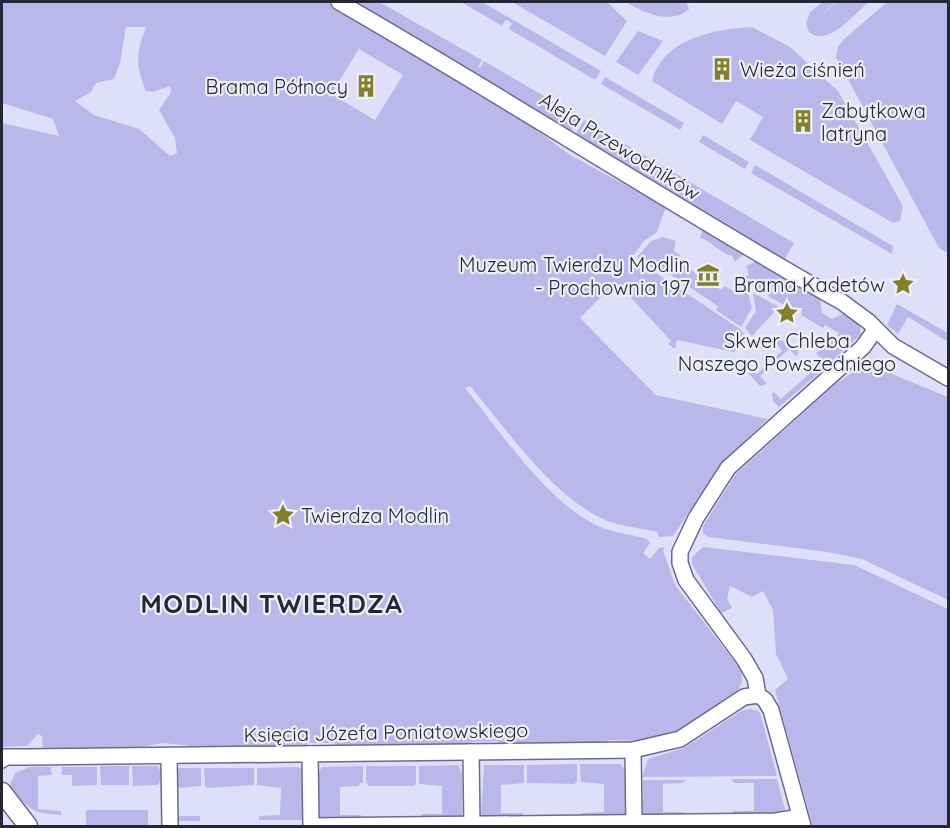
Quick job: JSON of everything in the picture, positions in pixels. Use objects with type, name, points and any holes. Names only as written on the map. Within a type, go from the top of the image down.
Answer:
[{"type":"street","name":"Aleja Przewodników","points":[[339,2],[471,78],[630,179],[842,302],[869,322],[893,346],[948,378]]},
{"type":"street","points":[[310,754],[311,826],[801,822],[771,710],[765,700],[758,695],[757,685],[747,663],[686,580],[680,552],[696,518],[728,468],[863,346],[875,330]]},
{"type":"street","name":"Księcia Józefa Poniatowskiego","points":[[2,760],[5,757],[633,750],[680,739],[744,697],[758,695]]},
{"type":"street","points":[[633,750],[634,825]]},
{"type":"street","points":[[471,752],[472,825]]},
{"type":"street","points":[[169,756],[170,826]]},
{"type":"street","points":[[2,792],[28,826]]},
{"type":"shaded area","points":[[2,2],[327,2],[412,49],[535,129],[570,155],[666,207],[657,232],[644,241],[632,257],[740,329],[748,339],[734,352],[677,340],[675,349],[668,344],[671,341],[622,288],[618,292],[612,286],[580,318],[656,395],[768,419],[722,462],[673,536],[659,537],[657,532],[609,521],[584,508],[565,494],[531,460],[470,386],[465,388],[524,462],[558,498],[576,513],[600,527],[647,539],[650,543],[643,553],[650,559],[659,548],[665,547],[663,550],[675,585],[738,666],[741,665],[742,682],[737,692],[687,727],[643,741],[498,744],[498,741],[472,742],[471,744],[335,746],[335,743],[307,743],[307,746],[202,747],[163,743],[141,747],[43,749],[42,736],[38,734],[27,746],[2,747],[2,123],[59,136],[53,119],[2,103]],"holes":[[[126,27],[146,27],[138,59],[146,91],[153,92],[170,86],[171,92],[159,110],[175,138],[177,153],[170,156],[139,129],[94,115],[75,101],[91,92],[96,83],[114,79],[120,63]],[[359,49],[403,75],[375,120],[331,94]]]},
{"type":"shaded area","points":[[348,2],[379,2],[482,60],[478,67],[480,68],[484,61],[580,117],[569,133]]},
{"type":"shaded area","points":[[461,2],[482,2],[601,71],[595,80],[509,29],[512,23],[506,20],[502,26]]},
{"type":"shaded area","points":[[512,2],[607,2],[627,21],[605,56]]},
{"type":"shaded area","points":[[627,2],[686,2],[689,9],[675,16],[657,16]]},
{"type":"shaded area","points":[[823,2],[836,2],[810,25],[837,2],[869,2],[840,28],[824,36],[816,36],[809,32],[806,23],[810,12]]},
{"type":"shaded area","points":[[887,2],[948,2],[948,253],[939,248],[836,57],[838,47],[843,40]]},
{"type":"shaded area","points":[[752,27],[790,47],[838,91],[903,206],[900,221],[893,223],[750,140],[763,117],[736,101],[722,124],[652,81],[658,66],[679,46],[707,34]]},
{"type":"shaded area","points":[[638,31],[663,41],[638,75],[616,62]]},
{"type":"shaded area","points":[[605,77],[684,123],[680,130],[601,84]]},
{"type":"shaded area","points":[[584,120],[794,243],[783,262],[574,137]]},
{"type":"shaded area","points":[[703,135],[749,162],[745,169],[699,142]]},
{"type":"shaded area","points":[[755,165],[893,246],[892,254],[751,173]]},
{"type":"shaded area","points":[[703,228],[745,253],[735,262],[732,256],[700,238]]},
{"type":"shaded area","points":[[663,237],[676,241],[674,251],[680,255],[677,261],[721,290],[725,286],[733,291],[741,284],[748,293],[752,308],[741,327],[716,310],[718,306],[665,271],[662,274],[637,257],[651,241]]},
{"type":"shaded area","points":[[757,261],[820,299],[822,313],[832,319],[844,313],[860,325],[861,335],[850,344],[837,336],[839,333],[825,325],[823,328],[801,315],[802,311],[798,309],[796,312],[768,296],[770,292],[766,290],[764,293],[742,278],[749,275],[746,266]]},
{"type":"shaded area","points":[[753,293],[779,307],[752,336],[745,328],[756,311]]},
{"type":"shaded area","points":[[897,304],[948,333],[948,342],[908,317],[898,334],[887,325]]},
{"type":"shaded area","points":[[833,339],[847,347],[827,366],[816,353]]},
{"type":"shaded area","points":[[786,341],[797,347],[798,354],[796,356],[789,349],[760,376],[767,384],[760,386],[749,374],[748,368],[757,374],[782,351],[776,343]]},
{"type":"shaded area","points":[[806,364],[812,364],[819,373],[779,407],[773,401],[772,394],[774,392],[781,399],[811,372]]},
{"type":"shaded area","points":[[859,368],[887,372],[948,397],[948,600],[862,559],[827,552],[708,537],[703,533],[703,526],[735,475],[833,386]]},
{"type":"shaded area","points":[[703,547],[854,565],[948,609],[948,826],[813,826],[775,690],[788,679],[776,654],[773,610],[763,591],[752,597],[730,586],[727,599],[732,608],[721,613],[692,564],[692,557]]},
{"type":"shaded area","points":[[751,709],[760,712],[777,776],[642,777],[648,759],[684,748],[743,710]]},
{"type":"shaded area","points":[[577,764],[577,782],[574,784],[527,783],[527,765]]},
{"type":"shaded area","points":[[580,764],[620,764],[626,771],[626,816],[582,817],[582,813],[604,812],[604,784],[581,782]]},
{"type":"shaded area","points":[[458,765],[462,774],[462,818],[421,819],[421,814],[442,814],[442,786],[419,784],[419,766]]},
{"type":"shaded area","points":[[484,765],[524,765],[524,783],[501,785],[501,813],[523,813],[523,818],[481,818]]},
{"type":"shaded area","points":[[100,766],[129,766],[129,785],[101,785]]},
{"type":"shaded area","points":[[132,766],[158,766],[162,776],[158,785],[133,786]]},
{"type":"shaded area","points":[[363,766],[363,783],[359,786],[340,787],[340,815],[361,815],[361,819],[319,820],[318,773],[322,767]]},
{"type":"shaded area","points":[[366,766],[416,766],[416,784],[413,786],[369,786],[366,782]]},
{"type":"shaded area","points":[[30,767],[51,767],[52,775],[38,776],[38,809],[61,811],[61,815],[43,813],[31,808],[10,785],[15,773]]},
{"type":"shaded area","points":[[62,767],[97,767],[97,785],[72,786],[72,775],[62,775]]},
{"type":"shaded area","points":[[298,767],[302,769],[302,820],[259,820],[259,816],[280,815],[281,788],[257,785],[257,768]]},
{"type":"shaded area","points":[[179,768],[201,768],[201,786],[178,788],[178,816],[200,816],[200,821],[177,821],[177,772]]},
{"type":"shaded area","points":[[204,768],[254,768],[254,785],[207,788]]},
{"type":"shaded area","points":[[731,779],[777,779],[786,813],[733,816],[733,811],[754,811],[754,783],[734,783]]},
{"type":"shaded area","points":[[643,780],[686,780],[682,783],[663,784],[663,812],[684,812],[685,816],[642,817]]},
{"type":"shaded area","points":[[86,810],[148,810],[148,826],[86,826]]},
{"type":"place","name":"Wieża ciśnień","points":[[722,69]]},
{"type":"place","name":"Brama Północy","points":[[366,86]]},
{"type":"place","name":"Zabytkowa latryna","points":[[803,121]]},
{"type":"place","name":"Muzeum Twierdzy Modlin - Prochownia 197","points":[[708,275]]},
{"type":"place","name":"Brama Kadetów","points":[[903,284]]},
{"type":"place","name":"Skwer Chleba Naszego Powszedniego","points":[[787,313]]},
{"type":"place","name":"Twierdza Modlin","points":[[283,515]]},
{"type":"district","name":"MODLIN TWIERDZA","points":[[272,603]]}]
